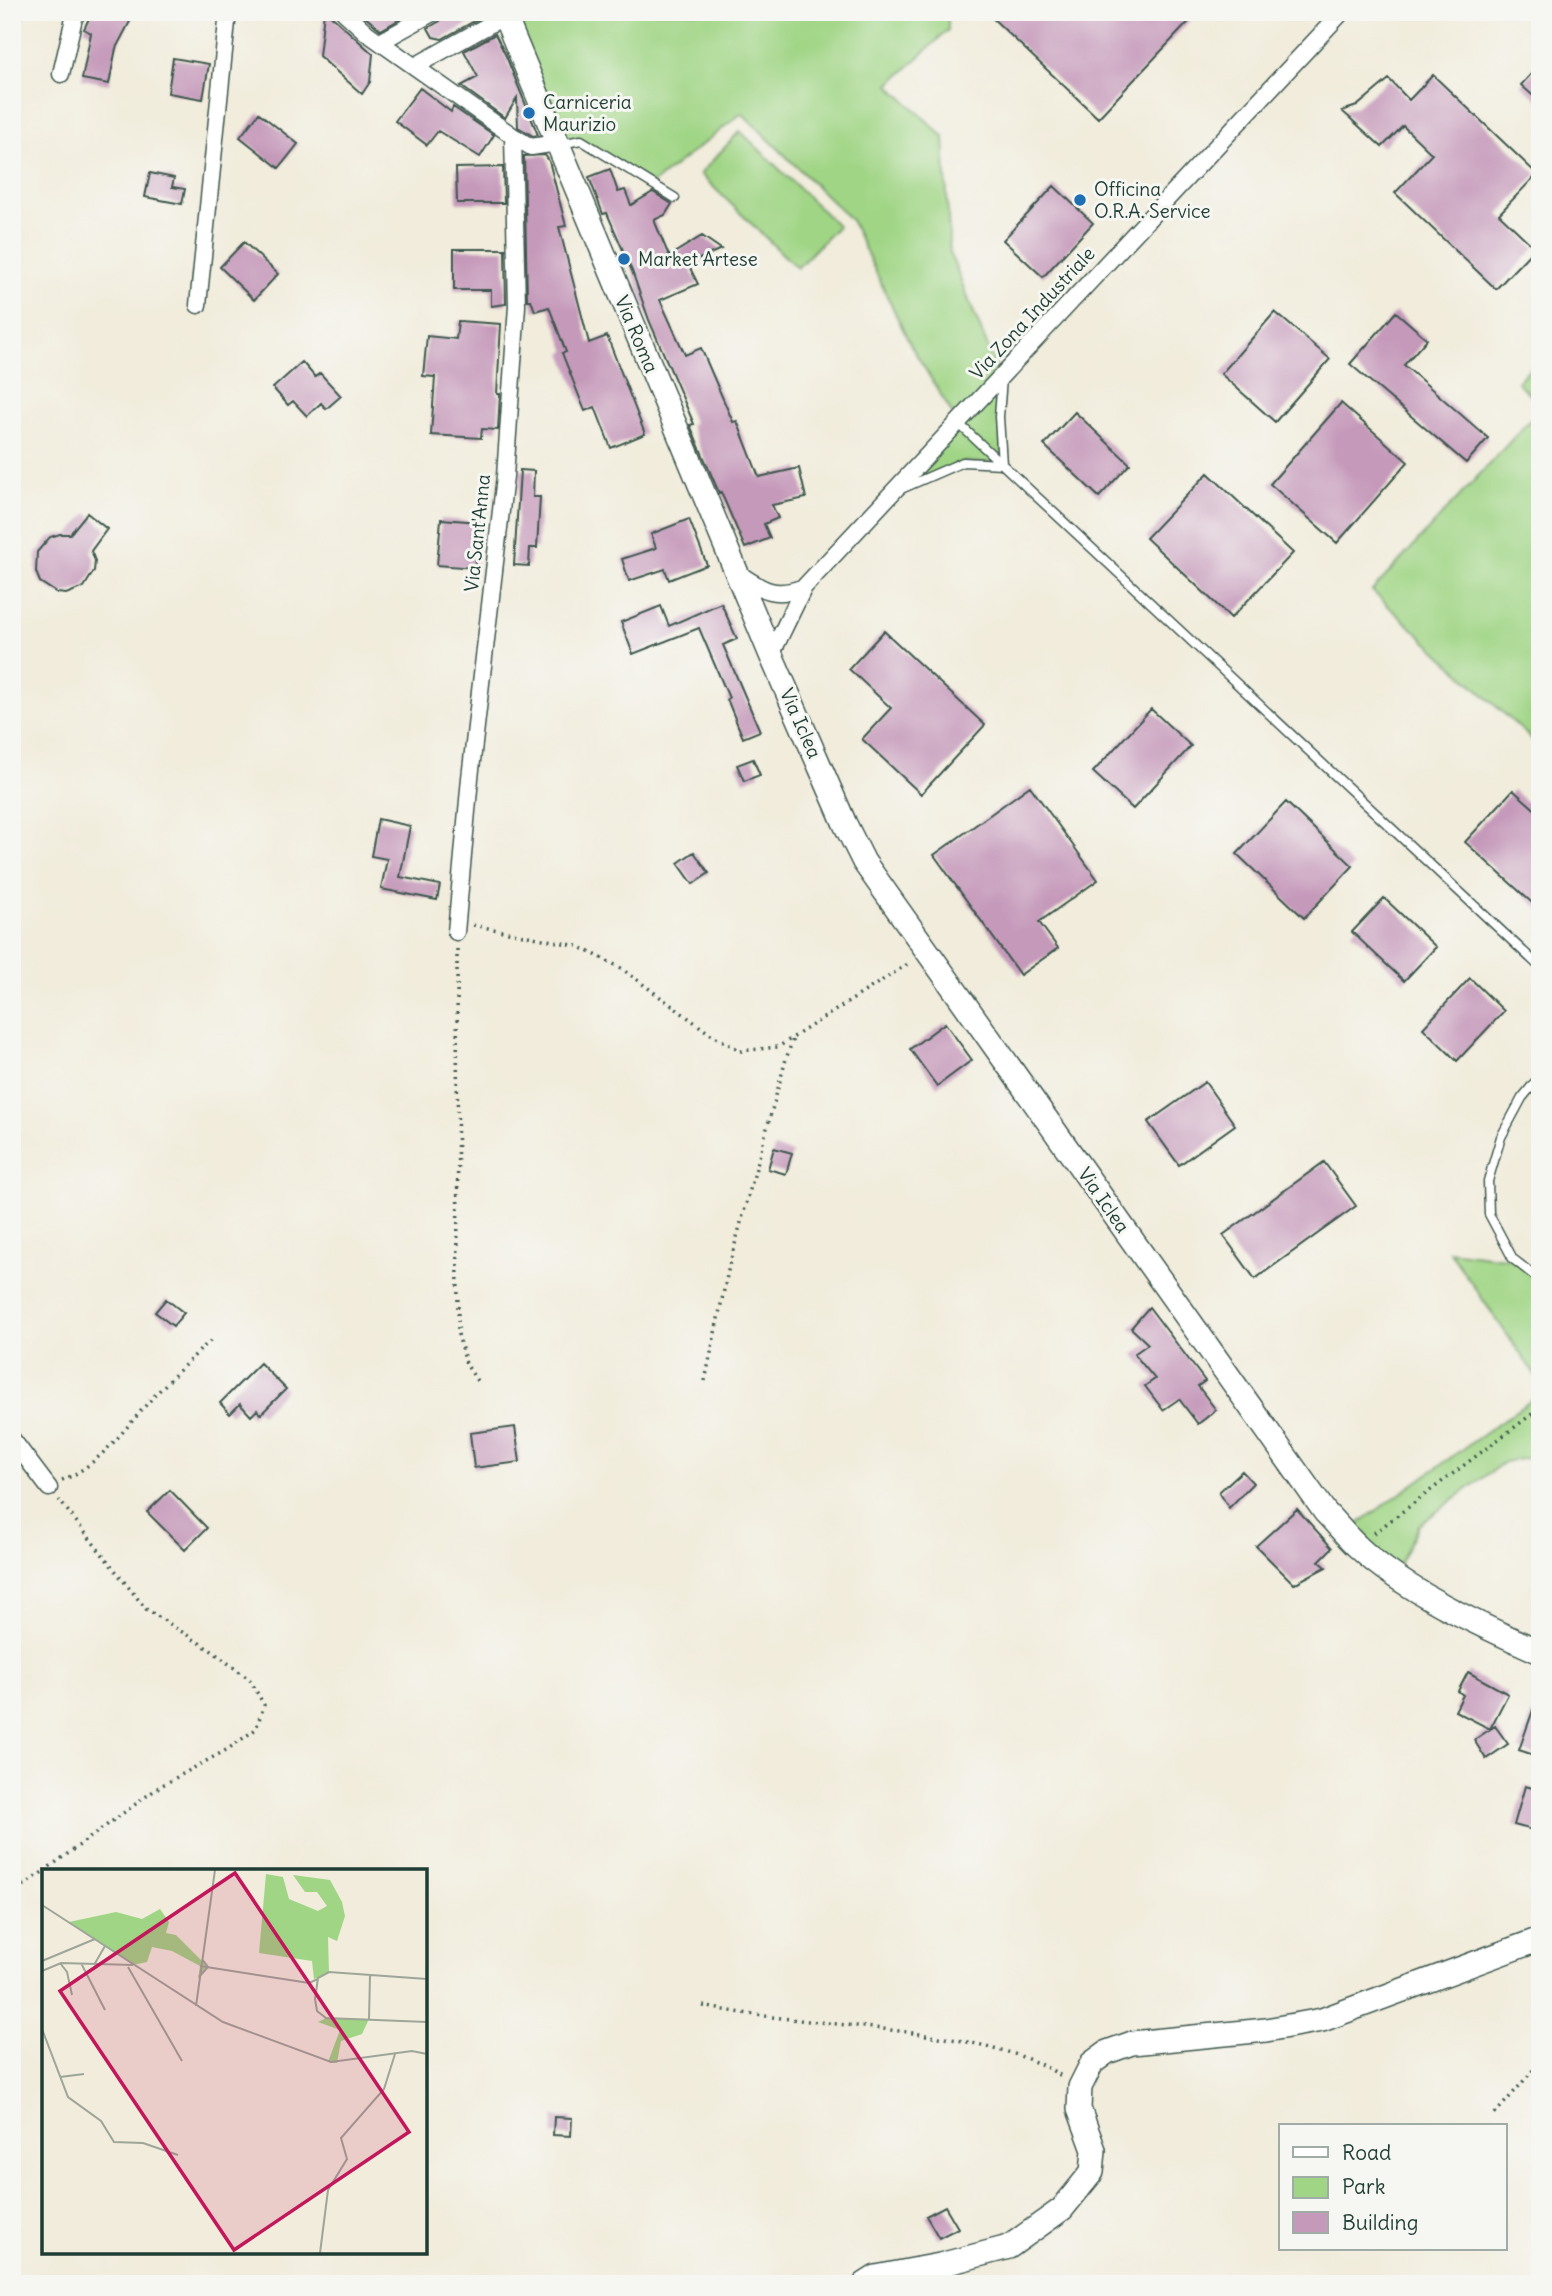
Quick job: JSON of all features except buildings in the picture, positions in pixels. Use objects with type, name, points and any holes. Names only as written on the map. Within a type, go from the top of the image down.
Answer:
[{"type":"street","points":[[61,74],[74,18],[78,12]]},
{"type":"street","points":[[198,305],[228,12]]},
{"type":"street","points":[[380,42],[434,12]]},
{"type":"street","name":"Via Zona Industriale","points":[[771,655],[804,587],[1342,12]]},
{"type":"street","points":[[347,13],[380,42],[513,136],[531,146],[557,143]]},
{"type":"street","points":[[415,66],[504,14]]},
{"type":"street","name":"Via Roma","points":[[504,14],[771,655]]},
{"type":"street","name":"Via Sant'Anna","points":[[457,927],[470,778],[509,424],[517,306],[513,136]]},
{"type":"street","points":[[736,572],[762,589],[787,593],[804,587]]},
{"type":"street","points":[[770,590],[752,610],[769,620],[791,613]]},
{"type":"street","name":"Via Iclea","points":[[771,655],[864,862],[1325,1511],[1358,1548],[1394,1575],[1469,1620],[1540,1651]]},
{"type":"street","points":[[12,1438],[45,1481]]},
{"type":"street","points":[[865,2284],[876,2277],[940,2265],[1009,2247],[1062,2209],[1091,2172],[1094,2150],[1079,2109],[1080,2087],[1092,2063],[1107,2052],[1132,2043],[1266,2030],[1322,2020],[1540,1939]]},
{"type":"lane","points":[[557,143],[581,140],[675,198]]},
{"type":"lane","points":[[1002,376],[999,417],[1002,464]]},
{"type":"lane","points":[[958,423],[1540,967]]},
{"type":"lane","points":[[891,494],[963,462],[1002,464]]},
{"type":"lane","points":[[1540,1076],[1522,1098],[1501,1137],[1488,1181],[1489,1214],[1513,1259],[1540,1280]]},
{"type":"path","points":[[479,1384],[466,1364],[457,1334],[457,927],[578,946],[621,968],[709,1033],[741,1051],[778,1047],[928,951]]},
{"type":"path","points":[[705,1381],[729,1266],[794,1037]]},
{"type":"path","points":[[45,1481],[59,1481],[78,1474],[213,1338]]},
{"type":"path","points":[[1358,1548],[1399,1512],[1540,1408]]},
{"type":"path","points":[[45,1481],[146,1609],[212,1651],[250,1680],[264,1705],[257,1729],[228,1749],[159,1787],[47,1869]]},
{"type":"path","points":[[12,1894],[42,1872]]},
{"type":"path","points":[[703,2006],[739,2014],[842,2023],[962,2040],[1013,2053],[1056,2072],[1080,2087]]},
{"type":"path","points":[[1495,2114],[1540,2062]]},
{"type":"green space","points":[[503,12],[948,12],[948,30],[889,85],[944,137],[950,254],[1000,377],[1002,464],[963,462],[891,494],[958,423],[910,344],[851,220],[742,113],[652,184],[581,140],[557,143]]},
{"type":"green space","points":[[740,131],[838,226],[797,268],[700,174]]},
{"type":"green space","points":[[1540,357],[1540,404],[1517,382]]},
{"type":"green space","points":[[1540,409],[1540,747],[1372,591]]},
{"type":"green space","points":[[1449,1251],[1513,1259],[1540,1280],[1540,1382]]},
{"type":"green space","points":[[1540,1394],[1540,1456],[1504,1462],[1419,1525],[1394,1575],[1345,1533]]},
{"type":"place","name":"Carniceria Maurizio","points":[[529,113]]},
{"type":"place","name":"Officina O.R.A. Service","points":[[1080,200]]},
{"type":"place","name":"Market Artese","points":[[624,259]]}]
